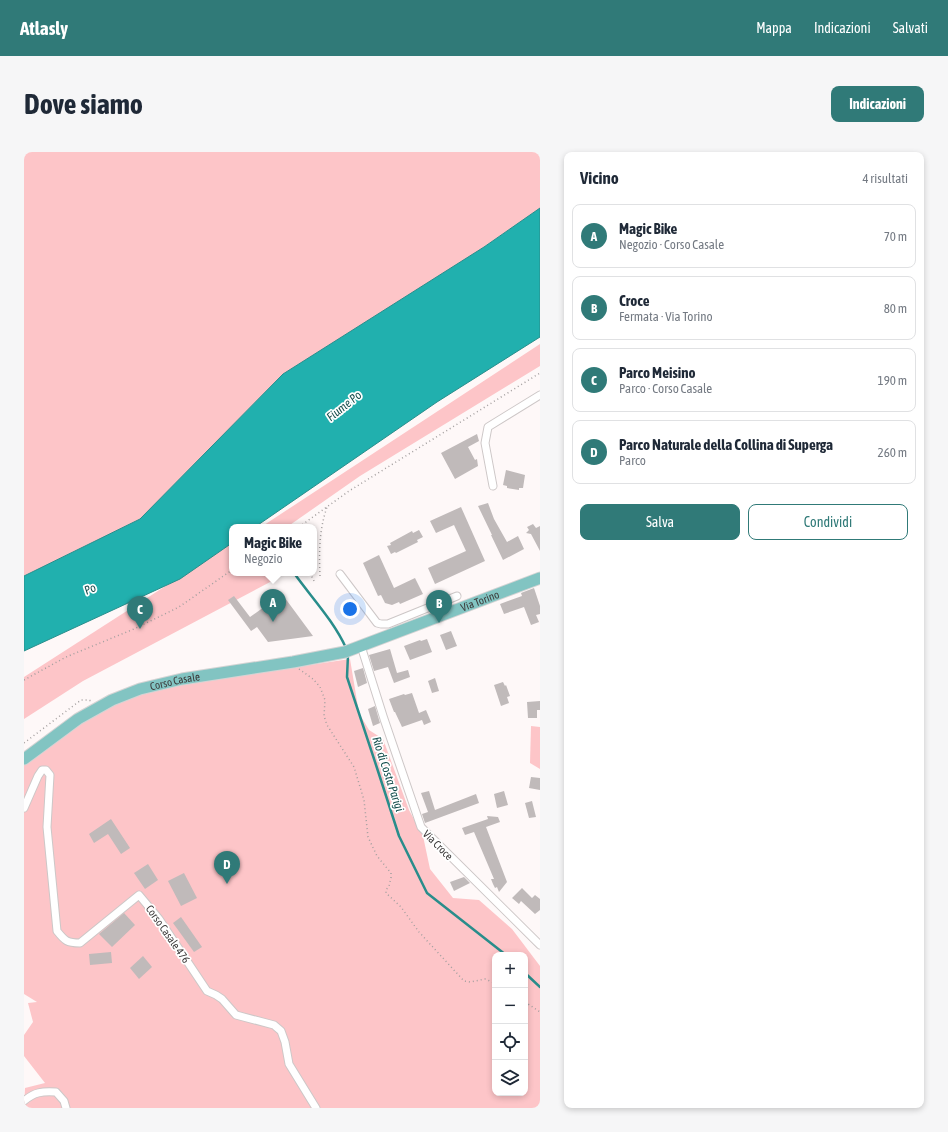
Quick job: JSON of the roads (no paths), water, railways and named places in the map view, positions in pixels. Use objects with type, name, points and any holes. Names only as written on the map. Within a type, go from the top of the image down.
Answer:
[{"type":"main road","name":"Via Torino","points":[[353,649],[540,578]]},
{"type":"main road","name":"Corso Casale","points":[[24,759],[78,719],[112,700],[140,689],[182,679],[293,662],[353,649]]},
{"type":"street","points":[[493,486],[486,443],[488,427],[540,395]]},
{"type":"street","points":[[340,574],[364,609],[376,623],[381,624],[388,624],[457,596]]},
{"type":"street","points":[[430,607],[435,618]]},
{"type":"street","name":"Via Croce","points":[[353,649],[384,719],[421,828],[540,945]]},
{"type":"street","name":"Corso Casale 476","points":[[24,808],[38,776],[42,770],[46,770],[50,775],[47,827],[57,932],[65,940],[72,943],[80,943],[139,895],[160,919],[207,991],[222,999],[236,1015],[274,1026],[280,1031],[285,1042],[289,1064],[316,1108]]},
{"type":"street","points":[[24,1101],[29,1096],[39,1092],[56,1092],[64,1101],[66,1108]]},
{"type":"water","points":[[540,208],[540,337],[437,402],[259,524],[229,524],[229,545],[180,579],[24,651],[24,576],[140,519],[283,374],[484,247]]},
{"type":"waterway","name":"Rio di Costa Parigi","points":[[296,576],[329,619],[346,648]]},
{"type":"waterway","name":"Rio di Costa Parigi","points":[[348,655],[347,677],[399,836],[427,893],[502,952]]},
{"type":"waterway","name":"Rio di Costa Parigi","points":[[528,976],[540,987]]},
{"type":"place","name":"Magic Bike","points":[[273,622]]},
{"type":"place","name":"Croce","points":[[439,623]]},
{"type":"place","name":"Parco Meisino","points":[[140,629]]},
{"type":"place","name":"Parco Naturale della Collina di Superga","points":[[227,884]]},
{"type":"water label","name":"Fiume Po","points":[[344,406]]},
{"type":"water label","name":"Po","points":[[90,589]]}]
